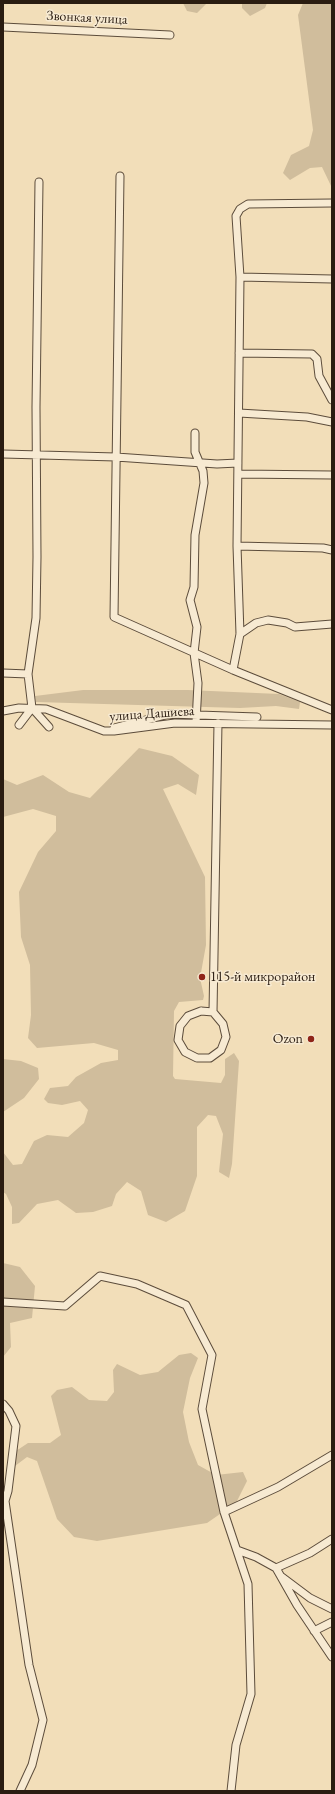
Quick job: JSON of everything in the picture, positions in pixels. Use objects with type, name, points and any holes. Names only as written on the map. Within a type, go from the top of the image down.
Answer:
[{"type":"street","name":"Звонкая улица","points":[[3,27],[170,35]]},
{"type":"street","points":[[120,176],[114,617],[233,670],[332,710]]},
{"type":"street","points":[[39,182],[36,618],[28,674],[32,708],[49,727]]},
{"type":"street","points":[[233,670],[240,634],[237,546],[240,277],[236,216],[240,209],[248,204],[332,203]]},
{"type":"street","points":[[240,277],[332,279]]},
{"type":"street","points":[[239,353],[312,354],[317,359],[319,376],[332,400]]},
{"type":"street","points":[[239,413],[307,417],[332,422]]},
{"type":"street","points":[[195,433],[195,452],[200,462],[204,483],[195,535],[194,587],[190,600],[197,627],[194,653],[198,683],[196,723]]},
{"type":"street","points":[[3,454],[116,457],[217,464],[238,463]]},
{"type":"street","points":[[238,474],[332,475]]},
{"type":"street","points":[[237,546],[324,548],[332,550]]},
{"type":"street","points":[[240,634],[256,623],[268,620],[287,623],[296,627],[332,624]]},
{"type":"street","points":[[3,673],[28,674]]},
{"type":"street","points":[[19,725],[32,708]]},
{"type":"street","name":"улица Дашиева","points":[[3,711],[46,708],[104,731],[124,731],[175,723],[332,725]]},
{"type":"street","points":[[104,731],[169,714],[257,717]]},
{"type":"street","points":[[213,1012],[201,1011],[188,1016],[180,1026],[178,1040],[185,1052],[196,1058],[210,1058],[221,1050],[226,1037],[223,1024],[213,1012],[218,723]]},
{"type":"street","points":[[3,1302],[65,1306],[100,1276],[137,1284],[186,1305],[212,1355],[202,1409],[224,1512],[248,1584],[251,1694],[236,1745],[232,1791]]},
{"type":"street","points":[[3,1404],[9,1411],[16,1426],[8,1491],[4,1500],[28,1658],[43,1720],[32,1765],[20,1791]]},
{"type":"street","points":[[224,1512],[278,1487],[332,1455]]},
{"type":"street","points":[[276,1568],[310,1553],[332,1539]]},
{"type":"street","points":[[236,1550],[256,1557],[276,1568],[314,1631],[332,1657]]},
{"type":"street","points":[[280,1576],[310,1598],[332,1609]]},
{"type":"street","points":[[314,1631],[332,1622]]},
{"type":"shaded area","points":[[183,3],[207,3],[197,13],[187,11]]},
{"type":"shaded area","points":[[242,3],[267,3],[265,8],[250,16],[242,8]]},
{"type":"shaded area","points":[[303,3],[332,3],[332,188],[322,167],[310,168],[290,180],[283,173],[291,155],[309,146],[313,130],[298,15]]},
{"type":"shaded area","points":[[83,690],[188,690],[279,694],[300,702],[299,709],[276,706],[240,708],[36,702],[35,696]]},
{"type":"shaded area","points":[[139,748],[172,756],[199,775],[196,795],[178,784],[163,789],[205,877],[206,945],[200,978],[204,996],[203,1000],[179,1002],[174,1011],[173,1076],[175,1079],[221,1083],[225,1075],[225,1059],[234,1053],[239,1061],[232,1164],[229,1178],[219,1172],[223,1134],[216,1116],[208,1115],[197,1127],[197,1176],[185,1211],[166,1222],[148,1215],[141,1191],[127,1182],[116,1194],[112,1206],[93,1212],[76,1213],[58,1200],[37,1204],[19,1223],[12,1224],[12,1207],[6,1194],[3,1192],[3,1152],[13,1165],[22,1164],[34,1141],[47,1135],[68,1137],[84,1123],[88,1110],[80,1101],[62,1105],[48,1103],[44,1099],[50,1088],[68,1086],[76,1077],[101,1063],[118,1060],[118,1050],[94,1043],[37,1048],[28,1038],[31,1015],[30,965],[21,937],[19,892],[38,852],[56,831],[56,816],[33,809],[3,817],[3,779],[17,785],[43,775],[69,792],[90,798]]},
{"type":"shaded area","points":[[3,1059],[21,1061],[38,1068],[39,1079],[24,1098],[3,1112]]},
{"type":"shaded area","points":[[3,1263],[20,1267],[35,1286],[32,1318],[10,1323],[11,1347],[3,1357]]},
{"type":"shaded area","points":[[191,1353],[198,1358],[190,1378],[183,1412],[189,1442],[198,1465],[216,1475],[243,1472],[247,1481],[236,1503],[207,1523],[97,1541],[74,1537],[57,1519],[37,1461],[27,1457],[11,1469],[16,1451],[28,1443],[50,1443],[61,1435],[51,1396],[57,1390],[72,1387],[89,1400],[107,1401],[114,1392],[113,1370],[117,1364],[140,1375],[158,1372],[179,1355]]},
{"type":"place","name":"115-й микрорайон","points":[[202,977]]},
{"type":"place","name":"Ozon","points":[[311,1039]]}]
